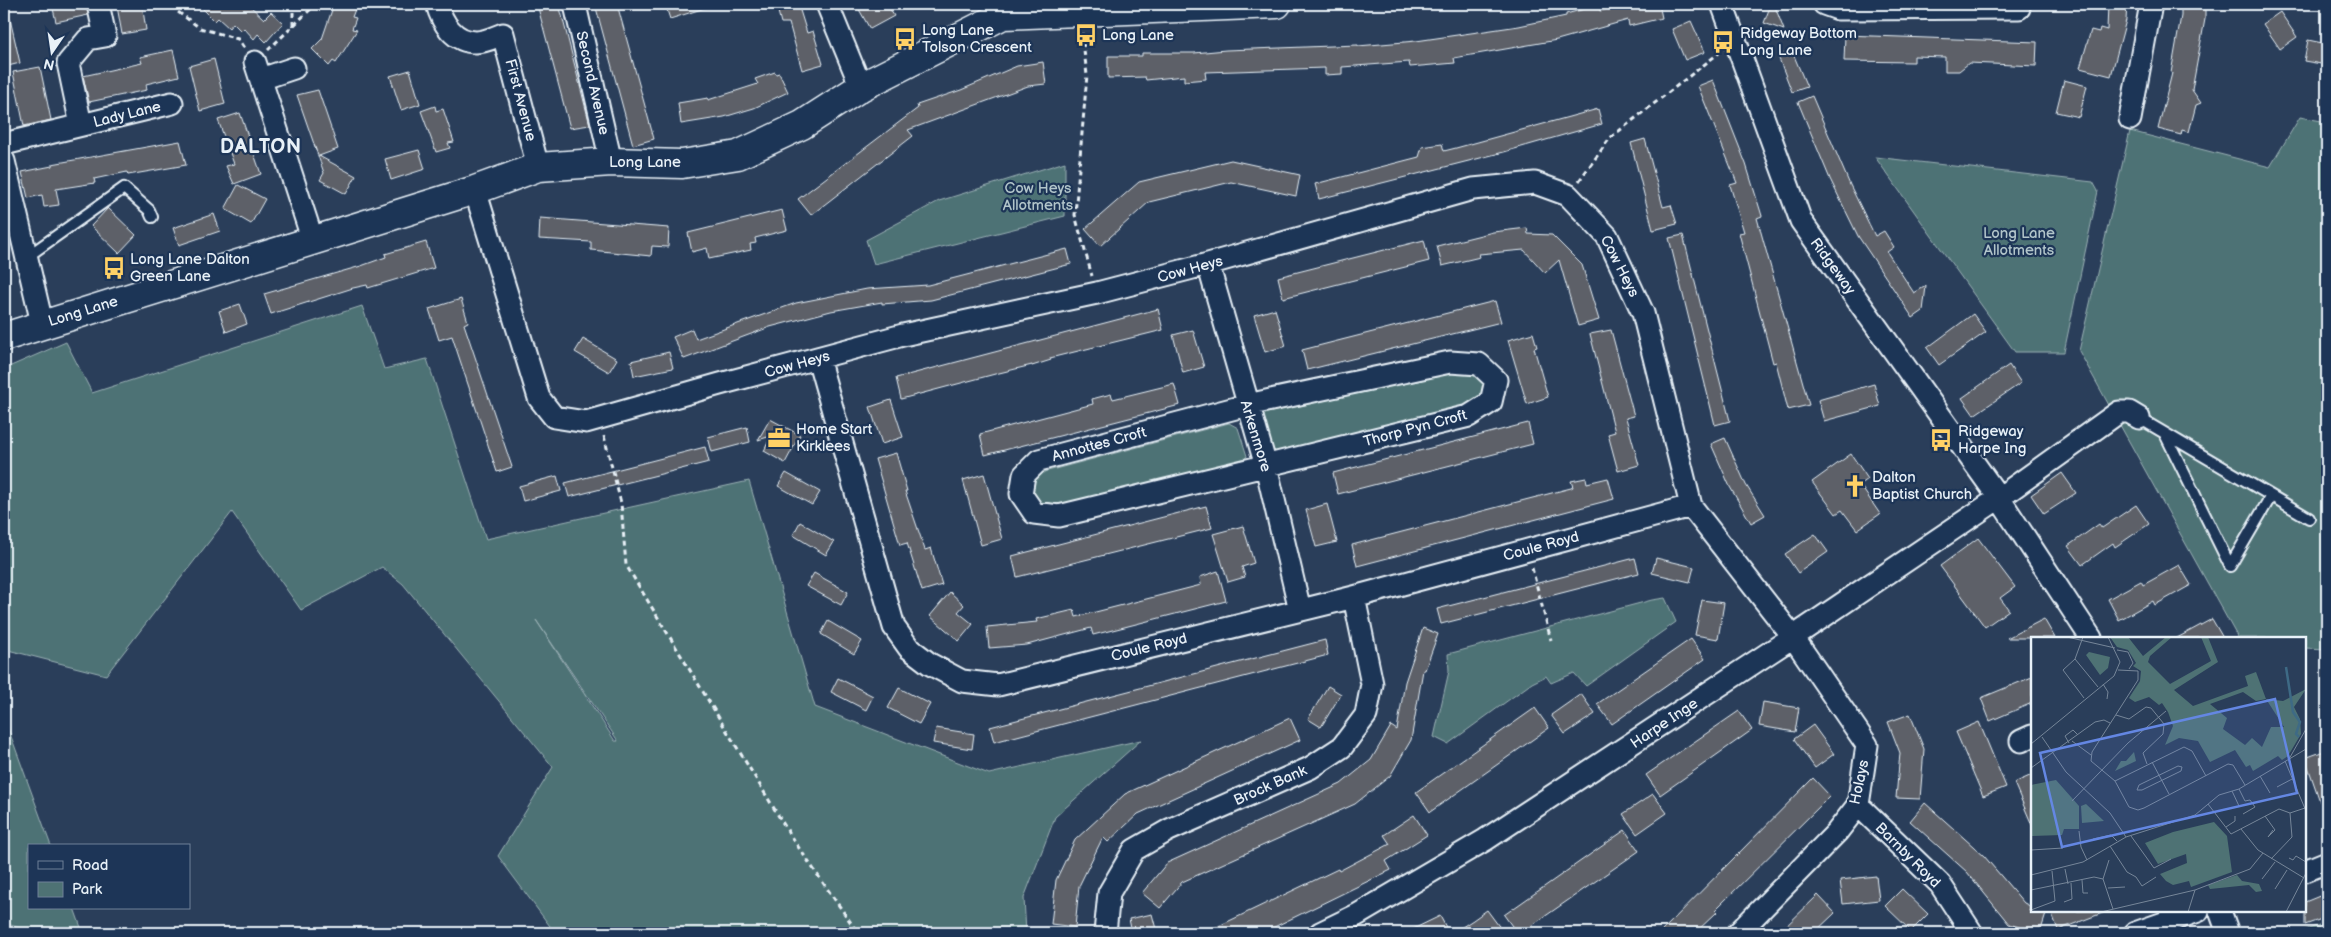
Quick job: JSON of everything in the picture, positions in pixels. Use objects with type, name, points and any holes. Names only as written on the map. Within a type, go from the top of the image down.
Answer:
[{"type":"street","name":"Lady Lane","points":[[81,125],[68,63],[88,38],[105,36],[98,4]]},
{"type":"street","name":"First Avenue","points":[[437,4],[441,18],[456,36],[476,42],[503,34],[538,166]]},
{"type":"street","points":[[827,4],[861,87]]},
{"type":"street","name":"Long Lane","points":[[4,337],[42,323],[475,190],[538,166],[611,162],[682,164],[738,155],[802,125],[861,87],[1003,16],[1277,4]]},
{"type":"street","name":"Ridgeway","points":[[1722,4],[1801,221],[1999,498],[2090,637]]},
{"type":"street","points":[[1824,4],[1838,9],[2019,8]]},
{"type":"street","points":[[2130,119],[2151,4]]},
{"type":"street","name":"Second Avenue","points":[[575,5],[611,162]]},
{"type":"street","points":[[294,68],[258,71],[313,241]]},
{"type":"street","name":"Lady Lane","points":[[4,144],[172,103]]},
{"type":"street","points":[[4,161],[28,256],[42,323]]},
{"type":"street","name":"Cow Heys","points":[[475,190],[539,398],[554,418],[586,422],[903,335],[1097,293],[1208,264],[1473,189],[1535,183],[1568,195],[1607,236],[1643,313],[1691,506],[1793,637]]},
{"type":"street","name":"Arkenmore","points":[[1208,264],[1266,466],[1300,610]]},
{"type":"street","name":"Coule Royd","points":[[818,358],[894,627],[909,648],[930,664],[962,681],[998,685],[1354,597],[1691,506]]},
{"type":"street","name":"Thorp Pyn Croft","points":[[1247,405],[1450,362],[1479,364],[1496,380],[1491,402],[1469,416],[1266,466]]},
{"type":"street","name":"Annottes Croft","points":[[1247,405],[1039,460],[1024,475],[1021,494],[1034,513],[1059,516],[1266,466]]},
{"type":"street","points":[[1999,498],[2119,412],[2129,412],[2139,418]]},
{"type":"street","name":"Harpe Inge","points":[[1320,933],[1357,915],[1485,840],[1793,637],[1999,498]]},
{"type":"street","name":"Brock Bank","points":[[1105,933],[1109,893],[1134,850],[1169,830],[1310,768],[1342,747],[1366,715],[1372,684],[1354,597]]},
{"type":"street","name":"Holays","points":[[1738,933],[1837,832],[1858,805],[1867,745],[1793,637]]},
{"type":"street","name":"Barnby Royd","points":[[1858,805],[1940,884],[1972,933]]},
{"type":"street","points":[[2306,871],[2327,862]]},
{"type":"street","points":[[2135,933],[2195,912]]},
{"type":"street","points":[[2220,912],[2228,933]]},
{"type":"lane","points":[[28,256],[124,188],[149,210],[152,217]]},
{"type":"lane","points":[[2139,418],[2309,518]]},
{"type":"lane","points":[[2165,434],[2230,566],[2271,496]]},
{"type":"path","points":[[174,4],[178,12],[200,28],[238,39],[258,71],[292,27],[316,4]]},
{"type":"path","points":[[292,27],[293,4]]},
{"type":"path","points":[[1080,12],[1087,75],[1075,215],[1097,293]]},
{"type":"path","points":[[1568,195],[1610,138],[1735,40]]},
{"type":"path","points":[[600,419],[621,503],[626,565],[792,838],[858,933]]},
{"type":"path","points":[[1527,550],[1551,640]]},
{"type":"shaded area","points":[[4,923],[36,933],[4,933]]},
{"type":"green space","points":[[2300,117],[2327,122],[2327,649],[2306,648],[2306,637],[2237,637],[2079,351],[2130,131],[2270,167]]},
{"type":"green space","name":"Long Lane Allotments","points":[[1875,157],[2093,182],[2098,191],[2064,352],[2015,352]]},
{"type":"green space","name":"Cow Heys Allotments","points":[[1065,162],[1065,216],[874,264],[866,240],[939,201]]},
{"type":"green space","points":[[362,306],[384,369],[427,359],[486,539],[749,481],[815,707],[989,774],[1141,740],[1055,817],[1024,898],[1026,933],[555,933],[498,856],[553,767],[403,584],[382,567],[301,610],[232,512],[106,675],[4,649],[4,369],[66,342],[92,393]],"holes":[[[536,620],[618,741],[615,741]]]},
{"type":"green space","points":[[1470,371],[1483,381],[1482,395],[1475,405],[1277,455],[1271,450],[1262,419],[1266,413]]},
{"type":"green space","points":[[1229,423],[1238,428],[1247,456],[1240,465],[1052,509],[1029,498],[1029,484],[1040,473]]},
{"type":"green space","points":[[1665,598],[1676,622],[1586,686],[1574,673],[1551,683],[1546,676],[1532,683],[1448,744],[1434,737],[1449,671],[1448,654]]},
{"type":"green space","points":[[4,717],[50,844],[28,844],[28,910],[75,910],[83,933],[36,933],[4,923]]},
{"type":"green space","points":[[2327,922],[2327,933],[2298,933]]},
{"type":"building","points":[[52,4],[86,4],[88,15],[56,22]]},
{"type":"building","points":[[120,4],[142,4],[146,30],[122,34],[117,6]]},
{"type":"building","points":[[198,4],[248,4],[264,19],[271,12],[283,23],[266,42],[258,34],[254,39],[244,28],[241,31],[233,23],[229,28],[218,18],[215,21]]},
{"type":"building","points":[[334,4],[357,4],[352,17],[356,18],[352,29],[357,30],[336,63],[333,61],[329,66],[312,49],[322,39]]},
{"type":"building","points":[[537,4],[559,4],[590,125],[570,128]]},
{"type":"building","points":[[595,4],[617,4],[654,139],[633,145]]},
{"type":"building","points":[[665,4],[708,4],[708,7],[670,19]]},
{"type":"building","points":[[776,4],[798,4],[807,33],[813,31],[823,64],[802,70],[789,23],[781,23]]},
{"type":"building","points":[[856,4],[887,4],[894,16],[870,29]]},
{"type":"building","points":[[1629,4],[1659,4],[1662,18],[1629,26],[1628,20],[1557,40],[1454,58],[1455,63],[1410,67],[1409,62],[1342,67],[1342,74],[1325,75],[1325,68],[1205,72],[1206,79],[1184,81],[1184,76],[1146,80],[1145,77],[1108,78],[1108,56],[1142,56],[1142,53],[1194,53],[1226,50],[1358,46],[1416,41],[1519,26],[1566,16],[1566,14],[1599,5],[1600,11]]},
{"type":"building","points":[[1771,4],[1774,4],[1784,30],[1764,23]]},
{"type":"building","points":[[2108,4],[2127,4],[2126,20],[2111,76],[2080,68],[2091,30],[2099,32],[2100,28],[2107,30]]},
{"type":"building","points":[[2181,4],[2205,4],[2205,19],[2192,90],[2201,103],[2196,105],[2189,132],[2182,130],[2181,135],[2158,129],[2172,73],[2181,16]]},
{"type":"building","points":[[2280,12],[2297,37],[2280,49],[2263,24]]},
{"type":"building","points":[[4,19],[10,19],[20,63],[4,67]]},
{"type":"building","points":[[1691,21],[1705,52],[1685,60],[1672,29]]},
{"type":"building","points":[[1845,35],[2037,42],[2036,66],[1969,63],[1959,71],[1945,71],[1945,57],[1914,56],[1914,62],[1844,61]]},
{"type":"building","points":[[2308,40],[2327,44],[2327,65],[2304,61]]},
{"type":"building","points":[[173,50],[179,76],[146,84],[147,90],[89,102],[83,76],[142,63],[140,57]]},
{"type":"building","points":[[1792,51],[1807,87],[1792,92],[1778,56]]},
{"type":"building","points":[[214,59],[225,104],[200,111],[189,66]]},
{"type":"building","points":[[1043,62],[1046,84],[1028,86],[908,130],[913,136],[811,215],[798,199],[918,108],[917,105],[961,90],[1017,66]]},
{"type":"building","points":[[40,67],[51,120],[24,126],[13,72]]},
{"type":"building","points":[[410,70],[420,104],[401,110],[390,76]]},
{"type":"building","points":[[775,72],[776,74],[779,73],[788,92],[754,108],[724,117],[681,124],[678,103],[708,98],[708,100],[758,84],[755,79]]},
{"type":"building","points":[[1713,80],[1746,164],[1762,216],[1757,218],[1809,405],[1788,410],[1776,362],[1773,363],[1739,233],[1744,232],[1730,185],[1737,183],[1698,86]]},
{"type":"building","points":[[2064,80],[2087,86],[2079,117],[2056,112]]},
{"type":"building","points":[[318,90],[338,149],[319,156],[356,176],[346,194],[320,180],[324,173],[297,95]]},
{"type":"building","points":[[1812,96],[1850,185],[1875,236],[1884,231],[1894,247],[1887,252],[1914,293],[1926,286],[1923,311],[1913,318],[1858,236],[1830,179],[1798,102]]},
{"type":"building","points":[[435,106],[436,111],[443,109],[454,142],[448,143],[450,148],[436,152],[421,111]]},
{"type":"building","points":[[1598,109],[1602,124],[1504,152],[1319,199],[1315,184],[1419,157],[1422,147],[1442,144],[1444,151]]},
{"type":"building","points":[[240,113],[261,174],[234,184],[226,166],[234,164],[218,120]]},
{"type":"building","points":[[1645,139],[1663,207],[1671,205],[1677,224],[1653,230],[1631,143]]},
{"type":"building","points":[[180,141],[186,165],[128,175],[127,172],[94,179],[95,183],[56,189],[59,205],[44,207],[42,195],[28,198],[22,172],[52,166],[52,164]]},
{"type":"building","points":[[419,150],[425,169],[391,180],[385,159]]},
{"type":"building","points":[[1231,160],[1300,175],[1296,196],[1231,182],[1149,202],[1100,246],[1085,229],[1139,182]]},
{"type":"building","points":[[238,185],[265,199],[251,224],[225,209]]},
{"type":"building","points":[[108,208],[136,235],[119,253],[91,226]]},
{"type":"building","points":[[782,210],[787,230],[755,238],[756,243],[750,244],[751,250],[709,259],[707,248],[692,252],[688,233]]},
{"type":"building","points":[[214,214],[220,231],[179,245],[173,228]]},
{"type":"building","points":[[540,218],[669,228],[668,247],[652,246],[651,256],[591,250],[591,242],[539,239]]},
{"type":"building","points":[[1527,228],[1528,234],[1552,235],[1582,265],[1599,320],[1578,326],[1559,260],[1545,273],[1524,250],[1479,254],[1480,257],[1442,266],[1437,246],[1493,232]]},
{"type":"building","points":[[1683,235],[1730,421],[1715,425],[1669,238]]},
{"type":"building","points":[[1424,240],[1429,261],[1283,298],[1278,277]]},
{"type":"building","points":[[426,242],[434,268],[368,288],[367,285],[353,288],[271,314],[264,294],[361,266],[386,257],[385,254]]},
{"type":"building","points":[[1067,249],[1071,264],[931,300],[882,304],[882,302],[831,311],[770,327],[684,359],[673,337],[692,329],[696,339],[796,303],[867,289],[928,285]]},
{"type":"building","points":[[461,299],[468,322],[464,324],[512,467],[497,472],[452,336],[439,340],[429,309]]},
{"type":"building","points":[[1495,301],[1501,322],[1307,370],[1302,350]]},
{"type":"building","points":[[240,304],[247,324],[226,332],[219,311]]},
{"type":"building","points":[[1158,309],[1163,330],[1050,358],[1051,360],[1032,366],[901,399],[896,378]]},
{"type":"building","points":[[1275,309],[1286,346],[1265,352],[1254,315]]},
{"type":"building","points":[[1973,314],[1986,332],[1939,365],[1927,348]]},
{"type":"building","points":[[1193,330],[1204,367],[1183,373],[1173,335]]},
{"type":"building","points":[[1611,330],[1634,416],[1626,418],[1639,465],[1618,471],[1608,434],[1615,432],[1590,334]]},
{"type":"building","points":[[1533,333],[1537,347],[1534,348],[1548,397],[1527,404],[1508,340]]},
{"type":"building","points":[[583,339],[617,359],[609,372],[575,352]]},
{"type":"building","points":[[669,352],[673,368],[634,376],[631,361]]},
{"type":"building","points":[[2009,365],[2021,383],[1974,415],[1962,398]]},
{"type":"building","points":[[1174,384],[1180,405],[985,455],[980,434],[1093,404],[1092,399],[1111,394],[1113,399]]},
{"type":"building","points":[[1874,384],[1880,406],[1824,421],[1818,400]]},
{"type":"building","points":[[891,400],[903,437],[882,444],[870,407]]},
{"type":"building","name":"Home Start Kirklees","points":[[770,419],[800,435],[785,463],[764,451],[771,436],[758,440]]},
{"type":"building","points":[[1528,423],[1533,444],[1338,494],[1333,473]]},
{"type":"building","points":[[747,427],[750,442],[712,452],[708,437]]},
{"type":"building","points":[[1725,438],[1746,485],[1765,515],[1751,523],[1730,487],[1711,444]]},
{"type":"building","points":[[705,447],[709,462],[569,497],[565,483]]},
{"type":"building","points":[[896,453],[907,491],[905,491],[925,550],[931,548],[942,585],[922,591],[907,543],[900,545],[875,459]]},
{"type":"building","points":[[1851,454],[1868,479],[1860,485],[1880,514],[1857,530],[1842,510],[1836,514],[1812,482]]},
{"type":"building","points":[[786,473],[820,492],[812,505],[778,486]]},
{"type":"building","points":[[2062,473],[2076,493],[2044,514],[2031,495]]},
{"type":"building","points":[[984,474],[1002,539],[981,545],[963,480]]},
{"type":"building","points":[[557,476],[561,491],[523,501],[519,486]]},
{"type":"building","points":[[1586,478],[1587,483],[1608,478],[1614,499],[1357,566],[1352,545],[1571,488],[1573,487],[1571,481]]},
{"type":"building","points":[[1327,504],[1337,542],[1316,547],[1306,510]]},
{"type":"building","points":[[2136,505],[2149,524],[2115,547],[2113,543],[2082,565],[2068,546],[2099,524],[2102,528]]},
{"type":"building","points":[[1206,506],[1212,528],[1017,577],[1012,556]]},
{"type":"building","points":[[800,522],[834,542],[826,555],[793,535]]},
{"type":"building","points":[[1243,526],[1254,563],[1242,567],[1245,577],[1228,582],[1213,534]]},
{"type":"building","points":[[1815,534],[1828,552],[1798,573],[1785,554]]},
{"type":"building","points":[[1978,538],[2015,587],[2000,598],[2009,610],[1985,627],[1940,566]]},
{"type":"building","points":[[1635,558],[1639,573],[1441,624],[1437,609]]},
{"type":"building","points":[[1656,558],[1694,567],[1690,582],[1652,573]]},
{"type":"building","points":[[2179,565],[2191,585],[2155,605],[2153,601],[2119,620],[2108,599],[2141,581],[2143,585]]},
{"type":"building","points":[[1218,571],[1226,601],[1093,635],[1091,628],[1027,645],[989,648],[987,627],[1037,622],[1036,619],[1074,610],[1076,617],[1201,585],[1200,577]]},
{"type":"building","points":[[814,573],[848,592],[841,605],[806,586]]},
{"type":"building","points":[[950,592],[964,605],[958,612],[973,624],[959,641],[930,616]]},
{"type":"building","points":[[1702,600],[1724,603],[1718,639],[1695,635]]},
{"type":"building","points":[[2044,619],[2054,637],[2031,638],[2007,638]]},
{"type":"building","points":[[2212,619],[2222,637],[2179,637]]},
{"type":"building","points":[[828,621],[862,641],[854,654],[821,634]]},
{"type":"building","points":[[1423,628],[1438,634],[1425,670],[1423,670],[1411,740],[1390,776],[1355,804],[1182,882],[1160,908],[1142,893],[1167,863],[1341,784],[1371,760],[1391,726],[1397,730],[1405,682]]},
{"type":"building","points":[[1691,639],[1705,659],[1612,724],[1597,704]]},
{"type":"building","points":[[1325,640],[1328,655],[994,742],[990,727]]},
{"type":"building","points":[[2031,677],[2031,703],[1990,721],[1981,698]]},
{"type":"building","points":[[838,678],[873,696],[866,710],[831,692]]},
{"type":"building","points":[[1328,686],[1341,694],[1321,727],[1308,719]]},
{"type":"building","points":[[899,688],[930,704],[919,724],[888,708]]},
{"type":"building","points":[[1581,694],[1595,714],[1565,734],[1551,715]]},
{"type":"building","points":[[1763,702],[1799,708],[1795,732],[1759,726]]},
{"type":"building","points":[[1535,708],[1549,728],[1430,812],[1416,792]]},
{"type":"building","points":[[1739,711],[1752,730],[1660,795],[1646,775]]},
{"type":"building","points":[[1910,714],[1924,749],[1920,799],[1896,798],[1900,753],[1888,722]]},
{"type":"building","points":[[1290,718],[1300,740],[1138,814],[1108,842],[1103,837],[1079,886],[1075,927],[1051,924],[1056,880],[1075,840],[1125,794]]},
{"type":"building","points":[[1979,722],[2006,787],[1983,796],[1956,732]]},
{"type":"building","points":[[1813,725],[1834,754],[1815,768],[1794,739]]},
{"type":"building","points":[[936,728],[974,734],[972,749],[933,743]]},
{"type":"building","points":[[2327,750],[2327,815],[2325,816],[2306,761],[2306,758]]},
{"type":"building","points":[[2031,775],[2031,823],[2014,783]]},
{"type":"building","points":[[1813,778],[1830,796],[1715,910],[1717,912],[1695,933],[1660,933]]},
{"type":"building","points":[[1653,794],[1667,813],[1637,834],[1623,814]]},
{"type":"building","points":[[1925,803],[1984,856],[2024,903],[2030,906],[2029,911],[2047,912],[2040,933],[2009,924],[1967,872],[1910,821]]},
{"type":"building","points":[[1414,815],[1427,835],[1386,861],[1391,870],[1262,933],[1204,933],[1338,869],[1339,871],[1390,844],[1384,835]]},
{"type":"building","points":[[1625,830],[1639,851],[1521,933],[1517,933],[1504,915]]},
{"type":"building","points":[[1876,876],[1879,900],[1843,904],[1840,880]]},
{"type":"building","points":[[1902,889],[1928,914],[1911,931],[1885,906]]},
{"type":"building","points":[[2327,893],[2327,917],[2305,925],[2306,902]]},
{"type":"building","points":[[1818,895],[1835,913],[1814,933],[1779,933]]},
{"type":"building","points":[[1487,910],[1504,933],[1453,933],[1473,920]]},
{"type":"building","points":[[2051,912],[2105,912],[2058,930]]},
{"type":"building","points":[[1152,914],[1157,933],[1132,933],[1129,919]]},
{"type":"building","points":[[1440,916],[1449,933],[1405,933]]},
{"type":"place","name":"Long Lane","points":[[1086,35]]},
{"type":"place","name":"Long Lane Tolson Crescent","points":[[905,39]]},
{"type":"place","name":"Ridgeway Bottom Long Lane","points":[[1723,42]]},
{"type":"place","name":"Long Lane Dalton Green Lane","points":[[114,268]]},
{"type":"place","name":"Home Start Kirklees","points":[[779,438]]},
{"type":"place","name":"Ridgeway Harpe Ing","points":[[1941,440]]},
{"type":"place","name":"Dalton Baptist Church","points":[[1855,486]]},
{"type":"district","name":"DALTON","points":[[261,146]]}]
